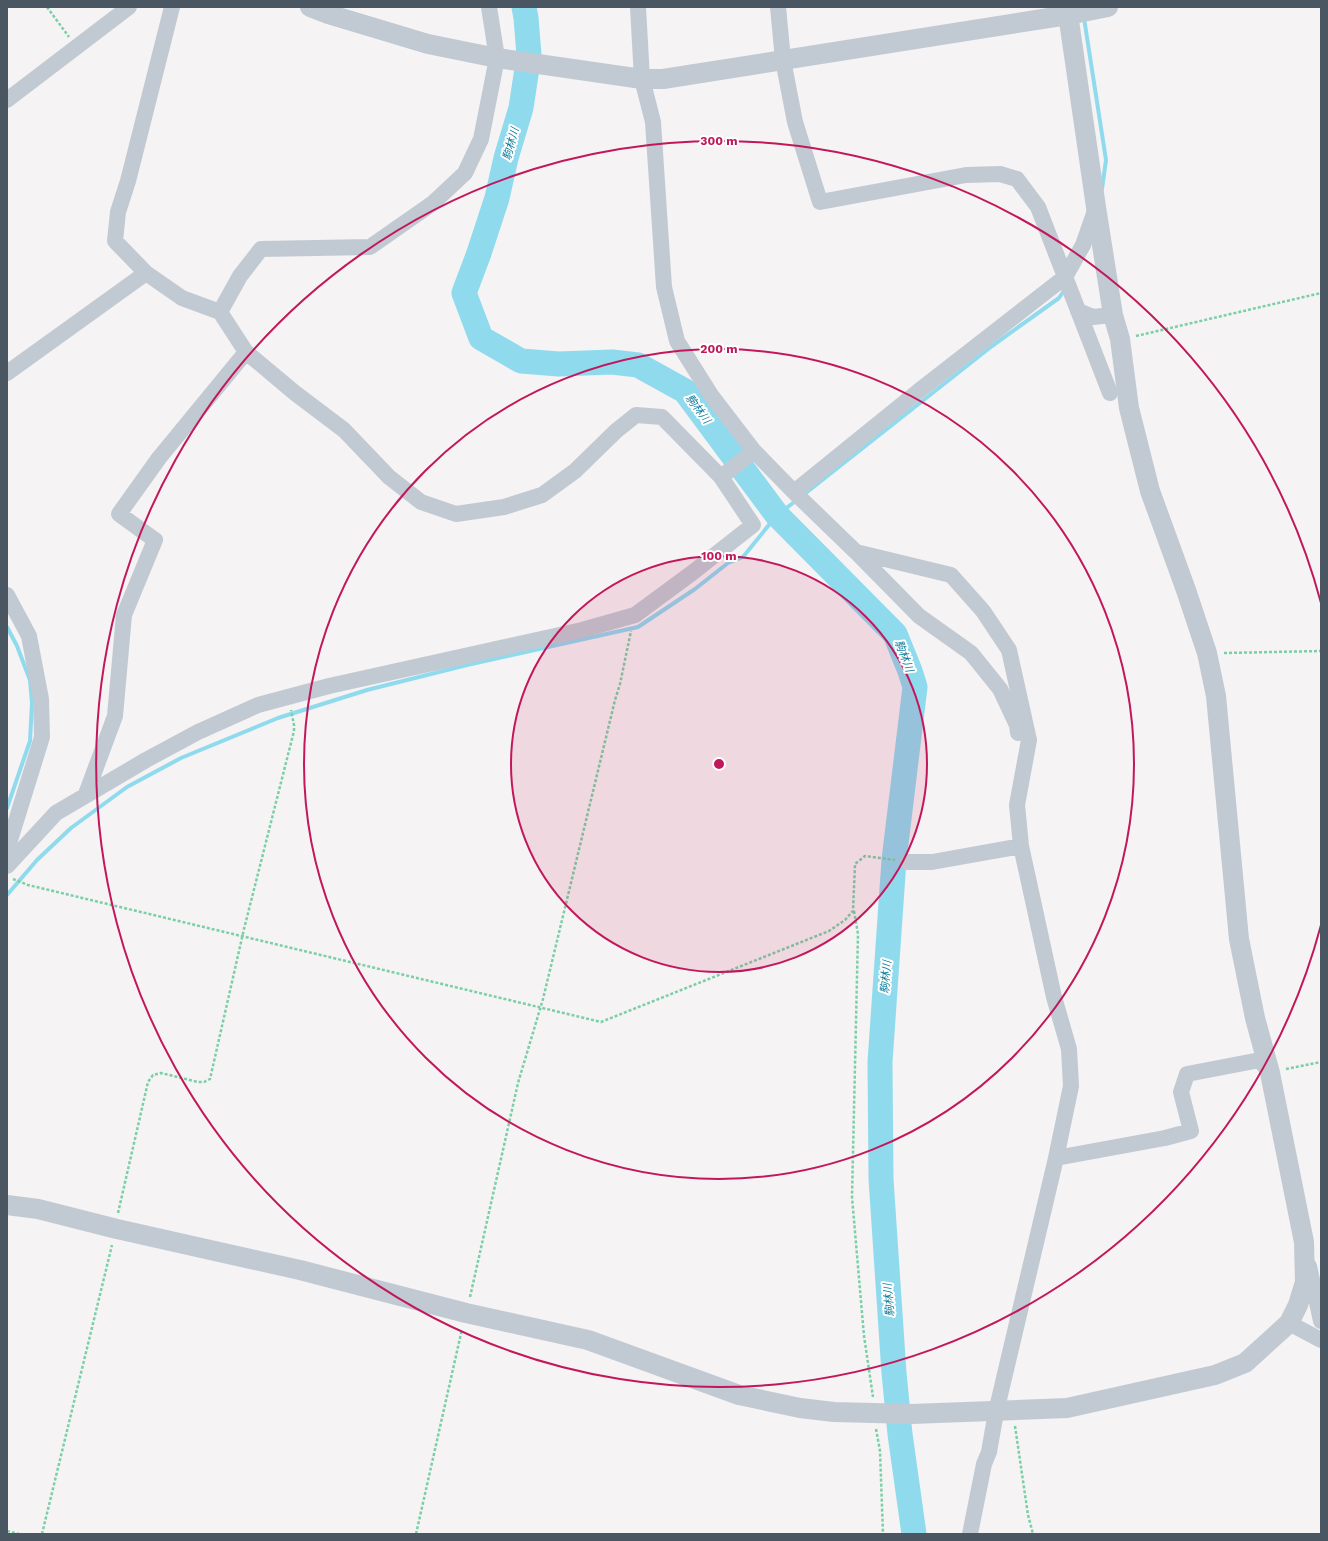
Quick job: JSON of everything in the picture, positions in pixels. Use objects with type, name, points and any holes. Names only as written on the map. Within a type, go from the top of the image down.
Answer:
[{"type":"street","points":[[7,100],[129,7]]},
{"type":"street","points":[[7,866],[56,813],[86,794],[198,732],[258,705],[329,686],[582,630],[635,615],[692,573],[752,524],[721,477],[662,417],[636,415],[616,431],[575,471],[542,495],[504,507],[456,514],[421,502],[389,477],[344,430],[295,393],[246,352],[220,312],[182,298],[146,273],[114,241],[118,212],[128,181],[172,7]]},
{"type":"street","points":[[310,7],[328,14],[428,44],[502,58],[642,79],[663,79],[763,65],[783,60],[1068,11],[1108,7]]},
{"type":"street","points":[[220,312],[240,276],[261,249],[370,247],[433,203],[465,173],[481,139],[502,58],[489,7]]},
{"type":"street","points":[[638,7],[642,79],[653,122],[664,287],[676,341],[712,395],[754,451],[919,616],[971,653],[1000,689],[1018,725],[1023,770]]},
{"type":"street","points":[[778,7],[783,60],[795,122],[820,202],[966,175],[1000,174],[1018,179],[1038,207],[1110,393]]},
{"type":"street","points":[[1068,11],[1096,207],[1113,315],[1120,340],[1129,408],[1150,491],[1207,653],[1216,696],[1239,939],[1255,1018],[1270,1073],[1321,1321]]},
{"type":"street","points":[[794,492],[920,390],[1065,277],[1083,245],[1096,207]]},
{"type":"street","points":[[7,373],[146,273]]},
{"type":"street","points":[[1078,311],[1093,317],[1113,315]]},
{"type":"street","points":[[86,794],[115,716],[124,615],[155,540],[119,514],[159,458],[246,352]]},
{"type":"street","points":[[721,477],[754,451]]},
{"type":"street","points":[[856,552],[951,575],[983,611],[1009,650],[1029,740],[1017,805],[1021,846],[1054,997],[1069,1049],[1071,1086],[1003,1411],[984,1464],[970,1534]]},
{"type":"street","points":[[7,595],[29,636],[41,699],[42,737],[7,850]]},
{"type":"street","points":[[908,862],[932,862],[1021,846]]},
{"type":"street","points":[[1056,1158],[1165,1138],[1190,1131],[1181,1092],[1187,1074],[1260,1060],[1270,1073]]},
{"type":"street","points":[[7,1205],[38,1209],[117,1230],[300,1270],[466,1313],[588,1340],[739,1394],[768,1402],[834,1412],[912,1414],[1067,1408],[1215,1375],[1245,1363],[1289,1323],[1298,1305],[1305,1282],[1304,1242]]},
{"type":"street","points":[[1289,1323],[1321,1340]]},
{"type":"path","points":[[47,7],[76,47]]},
{"type":"path","points":[[1120,340],[1321,293]]},
{"type":"path","points":[[416,1534],[518,1083],[541,1008],[620,684],[635,615]]},
{"type":"path","points":[[1207,653],[1321,652]]},
{"type":"path","points":[[42,1534],[117,1230],[117,1217],[148,1082],[154,1075],[161,1073],[198,1082],[204,1082],[210,1079],[242,936],[294,731],[290,706]]},
{"type":"path","points":[[883,1534],[877,1412],[864,1336],[852,1197],[858,934],[854,911],[855,864],[864,856],[908,862]]},
{"type":"path","points":[[7,876],[28,885],[601,1022],[829,931],[845,920],[854,911]]},
{"type":"path","points":[[1270,1073],[1321,1062]]},
{"type":"path","points":[[1003,1411],[1015,1430],[1028,1515],[1033,1534]]},
{"type":"path","points":[[7,1531],[19,1534]]},
{"type":"waterway","name":"駒林川","points":[[524,7],[529,55],[521,108],[506,158],[497,198],[464,293],[481,338],[521,361],[559,364],[612,362],[638,365],[685,391],[777,515],[895,634],[915,687],[894,860],[880,1062],[881,1179],[894,1373],[900,1434],[914,1534]]},
{"type":"waterway","points":[[1084,18],[1106,160],[1102,189]]},
{"type":"waterway","points":[[802,496],[992,346],[1059,298],[1065,289]]},
{"type":"waterway","points":[[7,895],[37,860],[71,828],[127,787],[181,758],[278,718],[367,690],[467,665],[638,627],[695,589],[728,563],[743,557],[777,515],[797,500]]},
{"type":"waterway","points":[[7,627],[17,646],[30,680],[32,703],[30,741],[7,808]]}]
